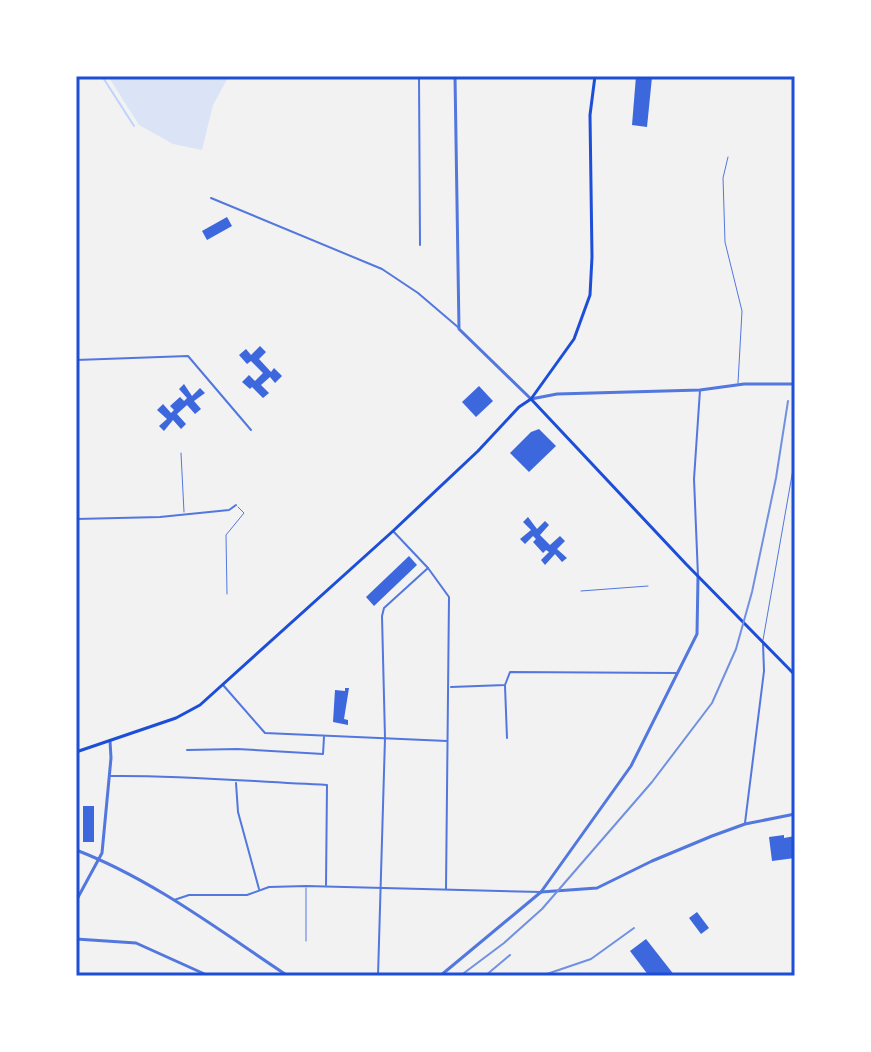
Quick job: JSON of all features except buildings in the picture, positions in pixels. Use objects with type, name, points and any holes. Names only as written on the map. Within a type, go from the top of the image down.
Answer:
[{"type":"main road","points":[[76,752],[176,718],[200,705],[393,531],[478,451],[519,407],[531,399],[574,339],[590,295],[590,115],[595,76]]},
{"type":"main road","points":[[531,399],[795,675]]},
{"type":"street","points":[[419,76],[420,245]]},
{"type":"street","points":[[455,76],[459,329]]},
{"type":"street","points":[[211,198],[382,269],[418,293],[531,399],[557,394],[795,384]]},
{"type":"street","points":[[76,360],[188,356],[251,430]]},
{"type":"street","points":[[440,976],[541,892],[631,766],[697,634],[694,479],[700,390]]},
{"type":"street","points":[[76,519],[184,515],[229,510],[236,505]]},
{"type":"street","points":[[393,531],[428,568],[449,597],[446,889]]},
{"type":"street","points":[[378,976],[385,738],[384,608],[428,568]]},
{"type":"street","points":[[745,824],[764,671],[763,643]]},
{"type":"street","points":[[507,738],[505,685],[510,672],[677,673]]},
{"type":"street","points":[[223,684],[265,733],[448,741]]},
{"type":"street","points":[[449,687],[505,685]]},
{"type":"street","points":[[187,750],[237,749],[323,754],[324,736]]},
{"type":"street","points":[[76,901],[101,860],[110,741]]},
{"type":"street","points":[[109,776],[182,775],[236,782],[327,785],[326,886]]},
{"type":"street","points":[[236,782],[238,812],[259,889]]},
{"type":"street","points":[[173,900],[189,895],[247,895],[259,889],[306,886],[541,892],[597,888],[694,842],[745,824],[795,814]]},
{"type":"street","points":[[76,850],[101,860],[173,900],[288,976]]},
{"type":"street","points":[[76,939],[136,943],[209,976]]},
{"type":"lane","points":[[728,157],[723,178],[725,242],[742,311],[737,385]]},
{"type":"lane","points":[[181,453],[184,515]]},
{"type":"lane","points":[[763,643],[795,458]]},
{"type":"lane","points":[[227,594],[226,535],[244,513],[236,505]]},
{"type":"lane","points":[[581,591],[648,586]]},
{"type":"lane","points":[[306,886],[306,941]]},
{"type":"shaded area","points":[[108,76],[229,76],[213,105],[202,150],[173,144],[139,125]]},
{"type":"waterway","points":[[102,76],[134,126]]},
{"type":"railway","points":[[460,976],[542,909],[652,782],[712,703],[736,649],[752,592],[776,478],[788,401]]},
{"type":"railway","points":[[541,976],[591,959],[634,928]]},
{"type":"railway","points":[[485,976],[510,955]]}]
